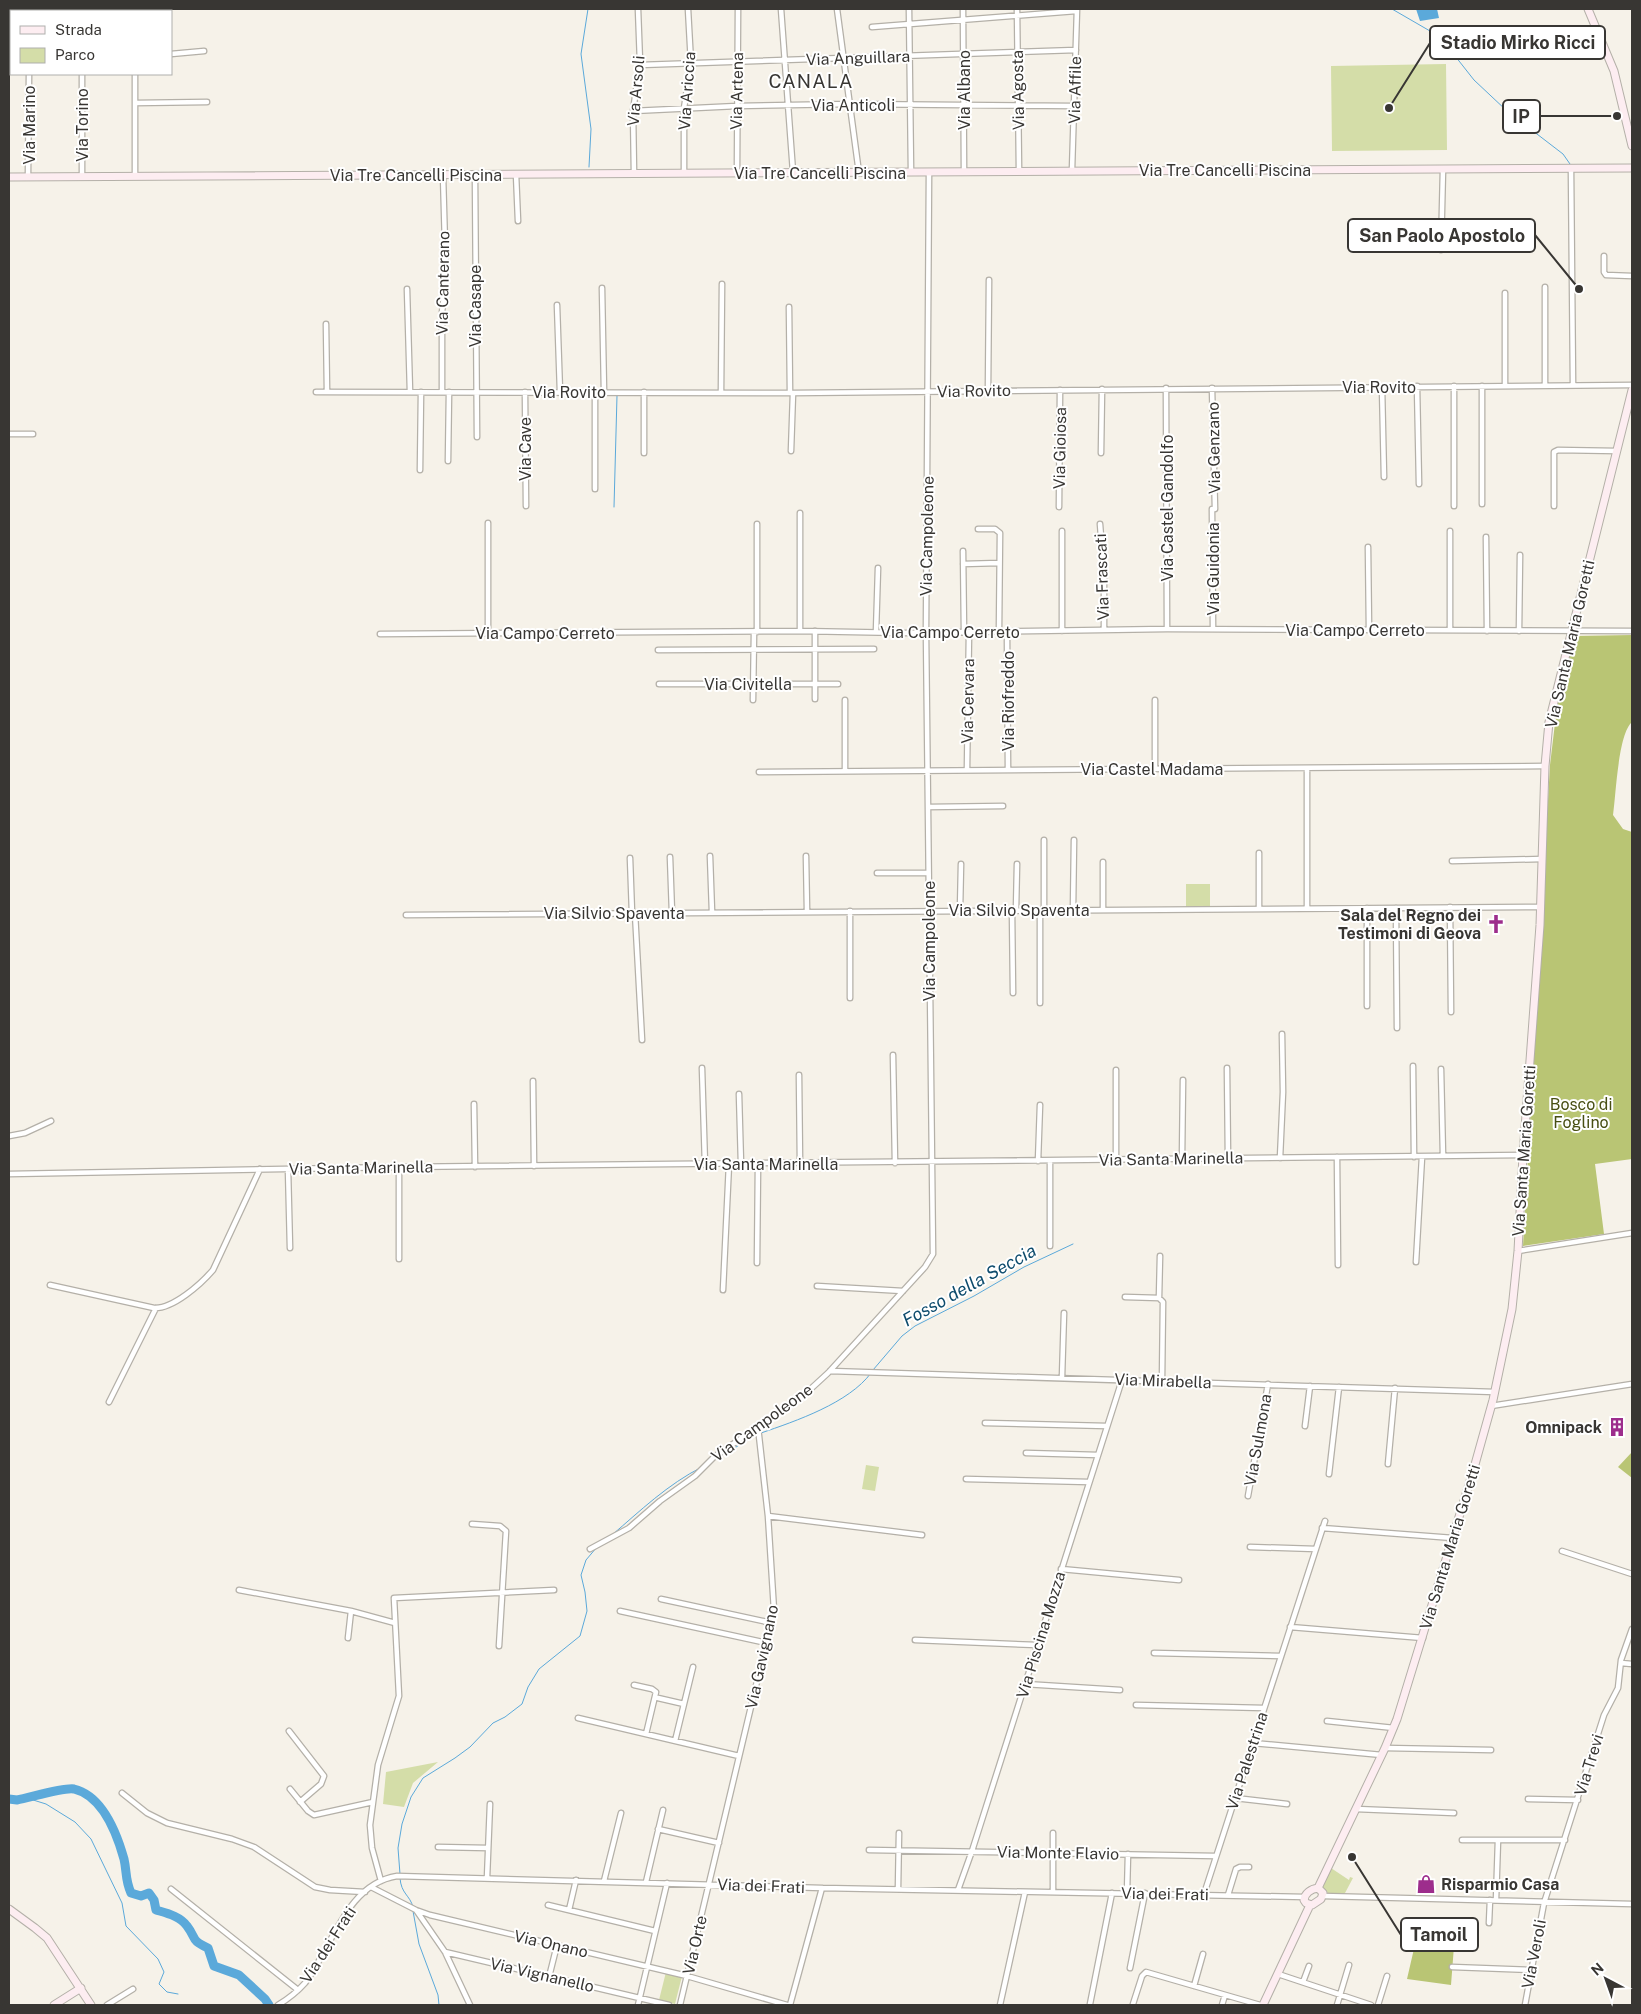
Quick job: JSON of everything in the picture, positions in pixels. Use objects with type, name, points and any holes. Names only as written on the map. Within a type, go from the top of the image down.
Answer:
[{"type":"main road","points":[[1588,9],[1612,65],[1632,146]]},
{"type":"main road","name":"Via Tre Cancelli Piscina","points":[[9,177],[1632,168]]},
{"type":"main road","name":"Via Santa Maria Goretti","points":[[1318,1888],[1394,1728],[1423,1638],[1495,1392],[1512,1309],[1518,1251],[1541,907],[1545,766],[1552,705],[1632,390]]},
{"type":"main road","points":[[1262,2005],[1310,1905],[1318,1902],[1323,1896],[1318,1888],[1304,1897],[1305,1902],[1310,1905]]},
{"type":"main road","points":[[9,1909],[47,1938],[91,2005]]},
{"type":"main road","points":[[54,2005],[80,1988]]},
{"type":"street","name":"Via Arsoli","points":[[634,174],[633,111],[640,65],[638,9]]},
{"type":"street","name":"Via Ariccia","points":[[684,173],[684,108],[691,63],[688,9]]},
{"type":"street","name":"Via Artena","points":[[737,173],[738,9]]},
{"type":"street","points":[[781,9],[793,172]]},
{"type":"street","points":[[837,9],[842,58],[859,173]]},
{"type":"street","points":[[909,9],[911,173]]},
{"type":"street","name":"Via Albano","points":[[963,9],[964,172]]},
{"type":"street","name":"Via Agosta","points":[[1018,9],[1019,172]]},
{"type":"street","points":[[872,26],[1076,10]]},
{"type":"street","name":"Via Affile","points":[[1072,170],[1076,10]]},
{"type":"street","name":"Via Anguillara","points":[[640,65],[1076,50]]},
{"type":"street","points":[[172,54],[204,51]]},
{"type":"street","name":"Via Marino","points":[[28,177],[29,75]]},
{"type":"street","name":"Via Torino","points":[[82,75],[82,176]]},
{"type":"street","points":[[135,75],[135,176]]},
{"type":"street","points":[[135,103],[207,102]]},
{"type":"street","name":"Via Anticoli","points":[[633,111],[737,106],[849,104],[1074,106]]},
{"type":"street","points":[[1571,168],[1573,385]]},
{"type":"street","points":[[1441,250],[1443,169]]},
{"type":"street","name":"Via Campoleone","points":[[590,1549],[628,1528],[660,1501],[691,1479],[710,1460],[797,1401],[830,1371],[927,1265],[933,1253],[926,632],[929,172]]},
{"type":"street","name":"Via Casape","points":[[475,174],[476,437]]},
{"type":"street","points":[[516,174],[518,221]]},
{"type":"street","name":"Via Canterano","points":[[442,392],[442,312],[446,282],[443,175]]},
{"type":"street","points":[[1604,256],[1604,272],[1606,275],[1632,276]]},
{"type":"street","points":[[988,391],[989,280]]},
{"type":"street","points":[[721,392],[722,284]]},
{"type":"street","points":[[1545,287],[1546,385]]},
{"type":"street","points":[[602,288],[604,392]]},
{"type":"street","points":[[407,289],[410,392]]},
{"type":"street","points":[[1505,292],[1505,386]]},
{"type":"street","points":[[557,305],[560,392]]},
{"type":"street","points":[[789,307],[791,451]]},
{"type":"street","points":[[326,324],[327,392]]},
{"type":"street","name":"Via Rovito","points":[[316,392],[791,393],[1632,384]]},
{"type":"street","points":[[1417,386],[1419,484]]},
{"type":"street","points":[[1454,386],[1454,506]]},
{"type":"street","points":[[1482,386],[1482,504]]},
{"type":"street","points":[[1382,387],[1384,477]]},
{"type":"street","name":"Via Castel Gandolfo","points":[[1166,388],[1167,629]]},
{"type":"street","name":"Via Genzano","points":[[1212,388],[1213,509]]},
{"type":"street","points":[[1101,453],[1102,389]]},
{"type":"street","name":"Via Gioiosa","points":[[1059,506],[1060,390]]},
{"type":"street","points":[[420,470],[421,392]]},
{"type":"street","points":[[448,461],[449,392]]},
{"type":"street","name":"Via Cave","points":[[525,392],[526,506]]},
{"type":"street","points":[[595,392],[595,489]]},
{"type":"street","points":[[644,392],[644,453]]},
{"type":"street","points":[[9,434],[33,434]]},
{"type":"street","points":[[1554,506],[1554,452],[1558,450],[1617,452]]},
{"type":"street","name":"Via Guidonia","points":[[1213,509],[1213,629]]},
{"type":"street","points":[[800,513],[800,631]]},
{"type":"street","points":[[488,523],[488,634]]},
{"type":"street","points":[[754,700],[757,524]]},
{"type":"street","name":"Via Frascati","points":[[1100,524],[1104,570],[1104,630]]},
{"type":"street","points":[[978,529],[995,529],[999,532],[999,631]]},
{"type":"street","points":[[1062,531],[1062,631]]},
{"type":"street","points":[[1450,531],[1450,630]]},
{"type":"street","points":[[1486,537],[1487,631]]},
{"type":"street","points":[[1368,547],[1369,630]]},
{"type":"street","name":"Via Cervara","points":[[963,551],[966,632],[967,770]]},
{"type":"street","points":[[1519,631],[1520,555]]},
{"type":"street","points":[[963,564],[999,563]]},
{"type":"street","points":[[876,632],[878,568]]},
{"type":"street","name":"Via Campo Cerreto","points":[[380,634],[800,631],[966,632],[1167,629],[1632,631]]},
{"type":"street","name":"Via Riofreddo","points":[[1008,631],[1008,770]]},
{"type":"street","points":[[815,632],[815,699]]},
{"type":"street","points":[[658,650],[874,649]]},
{"type":"street","name":"Via Civitella","points":[[659,684],[838,684]]},
{"type":"street","points":[[845,700],[845,770]]},
{"type":"street","points":[[1155,700],[1155,769]]},
{"type":"street","name":"Via Castel Madama","points":[[759,772],[1545,766]]},
{"type":"street","points":[[1307,768],[1307,908]]},
{"type":"street","points":[[928,807],[1003,806]]},
{"type":"street","points":[[1040,1003],[1044,840]]},
{"type":"street","points":[[1073,910],[1074,840]]},
{"type":"street","points":[[1259,853],[1259,909]]},
{"type":"street","points":[[710,856],[712,912]]},
{"type":"street","points":[[806,856],[806,912]]},
{"type":"street","points":[[670,857],[672,913]]},
{"type":"street","points":[[630,858],[642,1040]]},
{"type":"street","points":[[1452,861],[1542,859]]},
{"type":"street","points":[[1103,862],[1103,910]]},
{"type":"street","points":[[960,910],[961,864]]},
{"type":"street","points":[[1013,993],[1014,910],[1017,864]]},
{"type":"street","points":[[877,873],[928,873]]},
{"type":"street","points":[[1450,907],[1451,1012]]},
{"type":"street","name":"Via Silvio Spaventa","points":[[406,914],[1541,907]]},
{"type":"street","points":[[1367,908],[1367,1006]]},
{"type":"street","points":[[1396,908],[1397,1028]]},
{"type":"street","points":[[850,911],[850,998]]},
{"type":"street","points":[[1280,1158],[1282,1034]]},
{"type":"street","points":[[893,1055],[895,1163]]},
{"type":"street","points":[[1413,1066],[1414,1157]]},
{"type":"street","points":[[702,1068],[705,1165]]},
{"type":"street","points":[[1227,1068],[1228,1159]]},
{"type":"street","points":[[1116,1070],[1116,1160]]},
{"type":"street","points":[[1441,1070],[1443,1156]]},
{"type":"street","points":[[799,1076],[800,1164]]},
{"type":"street","points":[[1182,1159],[1183,1080]]},
{"type":"street","points":[[533,1081],[534,1166]]},
{"type":"street","points":[[739,1094],[741,1164]]},
{"type":"street","points":[[474,1104],[476,1167]]},
{"type":"street","points":[[1038,1161],[1040,1105]]},
{"type":"street","points":[[9,1136],[25,1133],[52,1121]]},
{"type":"street","name":"Via Santa Marinella","points":[[9,1174],[400,1167],[1523,1155]]},
{"type":"street","points":[[1416,1262],[1422,1156]]},
{"type":"street","points":[[1337,1158],[1338,1265]]},
{"type":"street","points":[[1050,1161],[1050,1246]]},
{"type":"street","points":[[723,1290],[728,1164]]},
{"type":"street","points":[[757,1263],[758,1164]]},
{"type":"street","points":[[399,1259],[400,1167]]},
{"type":"street","points":[[50,1285],[156,1308],[172,1304],[212,1272],[260,1169]]},
{"type":"street","points":[[288,1169],[290,1248]]},
{"type":"street","points":[[1518,1251],[1632,1233]]},
{"type":"street","points":[[1160,1256],[1159,1298],[1163,1302],[1162,1381]]},
{"type":"street","points":[[817,1286],[903,1291]]},
{"type":"street","points":[[1125,1297],[1159,1298]]},
{"type":"street","points":[[109,1402],[156,1308]]},
{"type":"street","points":[[1062,1377],[1064,1313]]},
{"type":"street","name":"Via Mirabella","points":[[830,1371],[1495,1392]]},
{"type":"street","name":"Via Piscina Mozza","points":[[958,1890],[1122,1380]]},
{"type":"street","name":"Via Sulmona","points":[[1248,1496],[1268,1384]]},
{"type":"street","points":[[1492,1406],[1632,1384]]},
{"type":"street","points":[[1305,1426],[1310,1386]]},
{"type":"street","points":[[1329,1474],[1339,1387]]},
{"type":"street","points":[[1388,1464],[1395,1388]]},
{"type":"street","points":[[985,1423],[1107,1426]]},
{"type":"street","name":"Via Gavignano","points":[[709,1884],[772,1623],[775,1597],[758,1427]]},
{"type":"street","points":[[1026,1453],[1098,1455]]},
{"type":"street","points":[[966,1479],[1089,1482]]},
{"type":"street","points":[[768,1516],[922,1535]]},
{"type":"street","name":"Via Palestrina","points":[[1204,1894],[1325,1521]]},
{"type":"street","points":[[472,1524],[500,1526],[506,1530],[499,1646]]},
{"type":"street","points":[[1322,1528],[1453,1538]]},
{"type":"street","points":[[1250,1547],[1316,1549]]},
{"type":"street","points":[[1562,1551],[1632,1574]]},
{"type":"street","points":[[1061,1569],[1179,1580]]},
{"type":"street","points":[[239,1590],[351,1611],[395,1623]]},
{"type":"street","points":[[381,1881],[371,1842],[373,1802],[379,1761],[398,1700],[394,1598],[554,1590]]},
{"type":"street","points":[[661,1598],[772,1623]]},
{"type":"street","points":[[348,1638],[351,1611]]},
{"type":"street","points":[[620,1611],[767,1643]]},
{"type":"street","points":[[1290,1627],[1423,1638]]},
{"type":"street","name":"Via Trevi","points":[[1544,1903],[1604,1715],[1618,1688],[1621,1663],[1632,1629]]},
{"type":"street","points":[[915,1640],[1037,1645]]},
{"type":"street","points":[[1154,1653],[1281,1656]]},
{"type":"street","points":[[1621,1663],[1632,1664]]},
{"type":"street","points":[[675,1741],[693,1667]]},
{"type":"street","points":[[1025,1684],[1120,1690]]},
{"type":"street","points":[[634,1685],[656,1692],[646,1734]]},
{"type":"street","points":[[658,1698],[684,1704]]},
{"type":"street","points":[[1136,1705],[1264,1708]]},
{"type":"street","points":[[578,1718],[739,1756]]},
{"type":"street","points":[[1327,1721],[1394,1728]]},
{"type":"street","points":[[289,1731],[324,1776],[321,1784],[300,1802]]},
{"type":"street","points":[[1253,1743],[1382,1755]]},
{"type":"street","points":[[1385,1748],[1491,1750]]},
{"type":"street","points":[[290,1789],[310,1812],[317,1815],[373,1802]]},
{"type":"street","points":[[122,1793],[147,1813],[167,1823],[232,1839],[254,1847],[314,1887],[365,1892]]},
{"type":"street","points":[[1235,1798],[1287,1804]]},
{"type":"street","points":[[1528,1799],[1578,1800]]},
{"type":"street","points":[[488,1878],[490,1804]]},
{"type":"street","points":[[1356,1809],[1454,1813]]},
{"type":"street","points":[[646,1882],[663,1810]]},
{"type":"street","points":[[604,1881],[621,1813]]},
{"type":"street","points":[[658,1830],[719,1842]]},
{"type":"street","points":[[898,1889],[900,1833]]},
{"type":"street","points":[[1053,1833],[1053,1892]]},
{"type":"street","points":[[1462,1840],[1565,1840]]},
{"type":"street","points":[[1496,1900],[1498,1840]]},
{"type":"street","points":[[438,1847],[488,1848]]},
{"type":"street","name":"Via Monte Flavio","points":[[869,1850],[1216,1856]]},
{"type":"street","points":[[1127,1893],[1128,1854]]},
{"type":"street","points":[[1228,1894],[1236,1869],[1249,1867]]},
{"type":"street","name":"Via dei Frati","points":[[278,2005],[298,1990],[314,1970],[347,1913],[365,1892],[381,1881],[397,1876],[822,1888],[1228,1894],[1304,1897]]},
{"type":"street","points":[[569,1910],[576,1880]]},
{"type":"street","points":[[638,2005],[667,1883]]},
{"type":"street","name":"Via Orte","points":[[680,2005],[709,1884]]},
{"type":"street","points":[[371,1887],[416,1910],[445,1952],[470,2005]]},
{"type":"street","points":[[789,2005],[822,1888]]},
{"type":"street","points":[[171,1889],[298,1990]]},
{"type":"street","points":[[1000,2005],[1025,1892]]},
{"type":"street","points":[[1090,2004],[1112,1893]]},
{"type":"street","points":[[1130,1968],[1145,1893]]},
{"type":"street","points":[[1323,1896],[1632,1904]]},
{"type":"street","points":[[1489,1923],[1490,1900]]},
{"type":"street","name":"Via Veroli","points":[[1524,2005],[1544,1903]]},
{"type":"street","points":[[548,1905],[656,1931]]},
{"type":"street","name":"Via Onano","points":[[416,1910],[557,1946],[687,1976],[789,2005]]},
{"type":"street","points":[[549,1977],[557,1946]]},
{"type":"street","name":"Via Vignanello","points":[[445,1952],[669,2005]]},
{"type":"street","points":[[1194,1986],[1203,1954]]},
{"type":"street","points":[[1336,2005],[1349,1965]]},
{"type":"street","points":[[1303,1982],[1309,1966]]},
{"type":"street","points":[[1452,1967],[1532,1970]]},
{"type":"street","points":[[1133,2004],[1141,1977],[1145,1972],[1262,2005]]},
{"type":"street","points":[[1278,1974],[1371,2005]]},
{"type":"street","points":[[1378,2005],[1387,1976]]},
{"type":"street","points":[[107,2005],[133,1989]]},
{"type":"street","points":[[1222,2005],[1225,1995]]},
{"type":"green space","points":[[1446,64],[1447,150],[1332,151],[1331,66]]},
{"type":"green space","name":"Bosco di Foglino","points":[[1632,635],[1632,722],[1627,729],[1621,751],[1613,815],[1623,829],[1632,832],[1632,1159],[1595,1164],[1604,1234],[1523,1246],[1550,765],[1558,698],[1575,636]]},
{"type":"green space","points":[[1186,884],[1210,884],[1210,907],[1186,907]]},
{"type":"green space","points":[[1632,1452],[1632,1478],[1618,1467]]},
{"type":"green space","points":[[866,1465],[879,1467],[875,1491],[862,1489]]},
{"type":"green space","points":[[438,1762],[413,1783],[404,1807],[383,1804],[386,1772]]},
{"type":"green space","points":[[1331,1868],[1349,1880],[1350,1877],[1353,1878],[1345,1893],[1328,1893],[1323,1888]]},
{"type":"green space","points":[[1416,1940],[1454,1946],[1451,1985],[1407,1979]]},
{"type":"green space","points":[[666,1972],[682,1976],[675,2004],[659,2000]]},
{"type":"water","points":[[1416,9],[1437,9],[1439,18],[1420,21]]},
{"type":"waterway","points":[[588,9],[581,54],[591,129],[589,167]]},
{"type":"waterway","points":[[1392,9],[1430,31],[1448,47],[1474,80],[1507,111],[1563,154],[1570,164]]},
{"type":"waterway","points":[[614,507],[617,396]]},
{"type":"waterway","name":"Fosso della Seccia","points":[[873,1370],[902,1336],[915,1326],[974,1296],[1024,1267],[1073,1244]]},
{"type":"waterway","name":"Fosso della Seccia","points":[[761,1433],[805,1417],[836,1402],[861,1384],[871,1373]]},
{"type":"waterway","name":"Fosso della Seccia","points":[[714,1460],[758,1434]]},
{"type":"waterway","name":"Fosso della Seccia","points":[[612,1535],[666,1490],[702,1467]]},
{"type":"waterway","name":"Fosso della Seccia","points":[[400,1874],[398,1848],[402,1824],[411,1797],[423,1778],[470,1747],[493,1723],[505,1717],[522,1704],[528,1687],[539,1669],[580,1636],[587,1611],[581,1575],[586,1560],[597,1547]]},
{"type":"waterway","points":[[9,1799],[17,1800],[69,1789],[84,1793],[93,1799],[113,1828],[124,1859],[131,1893],[141,1896],[149,1893],[154,1900],[156,1910],[173,1915],[181,1920],[196,1941],[208,1948],[214,1966],[239,1975],[269,2005]]},
{"type":"waterway","points":[[30,1797],[30,1799],[46,1804],[75,1822],[91,1839],[122,1903],[126,1926],[158,1959],[164,1972],[159,1984],[167,1992],[178,1994]]},
{"type":"waterway","name":"Fosso della Seccia","points":[[400,1878],[402,1888],[413,1907]]},
{"type":"waterway","name":"Fosso della Seccia","points":[[413,1911],[419,1944],[438,1995],[439,2005]]},
{"type":"place","name":"Stadio Mirko Ricci","points":[[1389,108]]},
{"type":"place","name":"IP","points":[[1617,116]]},
{"type":"place","name":"San Paolo Apostolo","points":[[1579,289]]},
{"type":"place","name":"Sala del Regno dei Testimoni di Geova","points":[[1496,924]]},
{"type":"place","name":"Omnipack","points":[[1617,1427]]},
{"type":"place","name":"Tamoil","points":[[1352,1857]]},
{"type":"place","name":"Risparmio Casa","points":[[1426,1884]]},
{"type":"district","name":"CANALA","points":[[811,81]]}]
